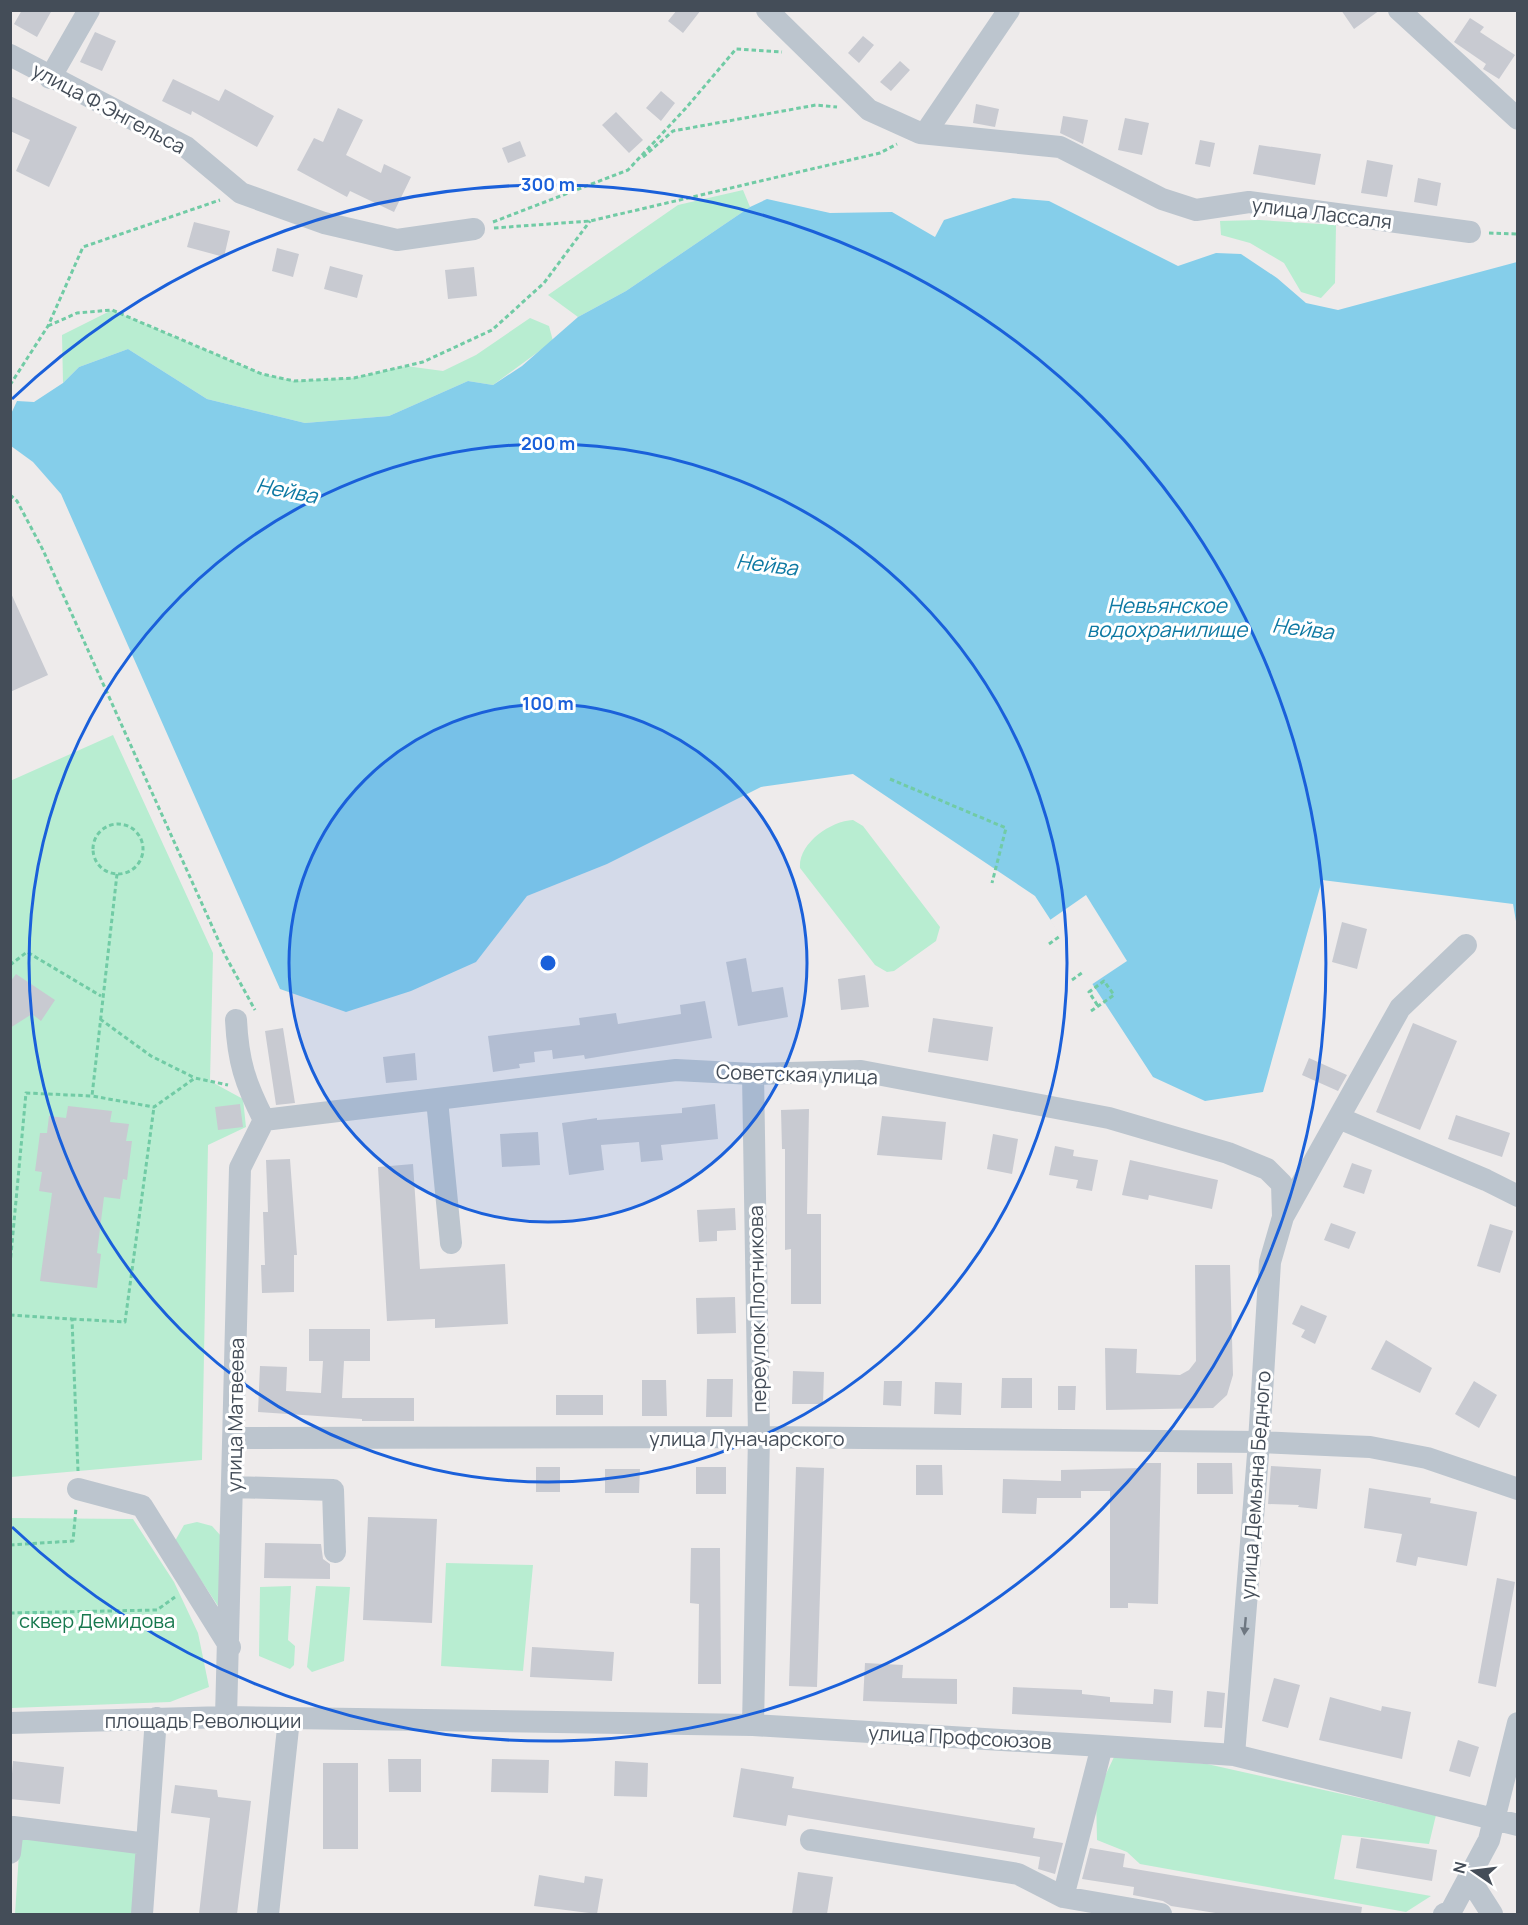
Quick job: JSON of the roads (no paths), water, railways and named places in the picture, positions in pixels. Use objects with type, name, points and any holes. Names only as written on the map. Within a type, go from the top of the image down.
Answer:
[{"type":"street","points":[[50,78],[89,10]]},
{"type":"street","name":"улица Лассаля","points":[[767,10],[869,110],[923,133],[1060,147],[1162,199],[1196,210],[1249,202],[1470,231]]},
{"type":"street","points":[[923,133],[1009,10]]},
{"type":"street","points":[[1399,10],[1518,120]]},
{"type":"street","name":"улица Ф.Энгельса","points":[[10,55],[50,78],[186,147],[241,193],[324,223],[397,240],[474,229]]},
{"type":"street","points":[[1283,1217],[1400,1008],[1466,945]]},
{"type":"street","points":[[246,1016],[238,1056],[249,1090],[264,1120]]},
{"type":"street","name":"Советская улица","points":[[264,1120],[676,1070],[753,1074],[861,1071],[1109,1118],[1228,1153],[1267,1169],[1282,1184],[1283,1217]]},
{"type":"street","name":"переулок Плотникова","points":[[753,1074],[759,1437],[753,1725]]},
{"type":"street","points":[[437,1100],[451,1243]]},
{"type":"street","points":[[1339,1118],[1486,1180],[1518,1196]]},
{"type":"street","name":"улица Матвеева","points":[[226,1717],[230,1647],[240,1168],[264,1120]]},
{"type":"street","name":"улица Демьяна Бедного","points":[[1234,1755],[1259,1442],[1270,1262],[1283,1217]]},
{"type":"street","name":"улица Луначарского","points":[[234,1438],[759,1437],[1259,1442],[1370,1447],[1427,1458],[1518,1489]]},
{"type":"street","points":[[234,1487],[333,1490],[335,1552]]},
{"type":"street","points":[[78,1489],[142,1506],[230,1647]]},
{"type":"street","name":"площадь Революции","points":[[10,1723],[226,1717],[395,1721]]},
{"type":"street","points":[[142,1914],[156,1718]]},
{"type":"street","points":[[268,1914],[289,1719]]},
{"type":"street","name":"улица Профсоюзов","points":[[395,1721],[753,1725],[1234,1755],[1518,1825]]},
{"type":"street","points":[[1444,1914],[1451,1911],[1489,1840],[1518,1724]]},
{"type":"street","points":[[1063,1897],[1102,1746]]},
{"type":"street","points":[[10,1853],[13,1827],[147,1844]]},
{"type":"street","points":[[811,1840],[1018,1874],[1063,1897],[1161,1914]]},
{"type":"street","points":[[1468,1878],[1492,1914]]},
{"type":"water","name":"Невьянское водохранилище","points":[[1013,198],[1049,201],[1178,266],[1216,253],[1241,254],[1277,278],[1306,303],[1338,310],[1517,262],[1517,927],[1513,904],[1322,880],[1263,1092],[1205,1101],[1153,1077],[1035,896],[853,774],[761,787],[607,864],[527,896],[476,962],[411,991],[346,1012],[280,989],[61,494],[33,462],[11,446],[10,416],[17,401],[34,402],[63,383],[79,367],[128,349],[207,399],[305,423],[389,416],[468,381],[493,385],[522,366],[578,317],[626,291],[750,207],[767,199],[830,213],[892,212],[935,237],[944,220]]},
{"type":"water label","name":"Нейва","points":[[287,490]]},
{"type":"water label","name":"Нейва","points":[[767,564]]},
{"type":"water label","name":"Нейва","points":[[1303,628]]},
{"type":"park label","name":"сквер Демидова","points":[[97,1620]]}]
